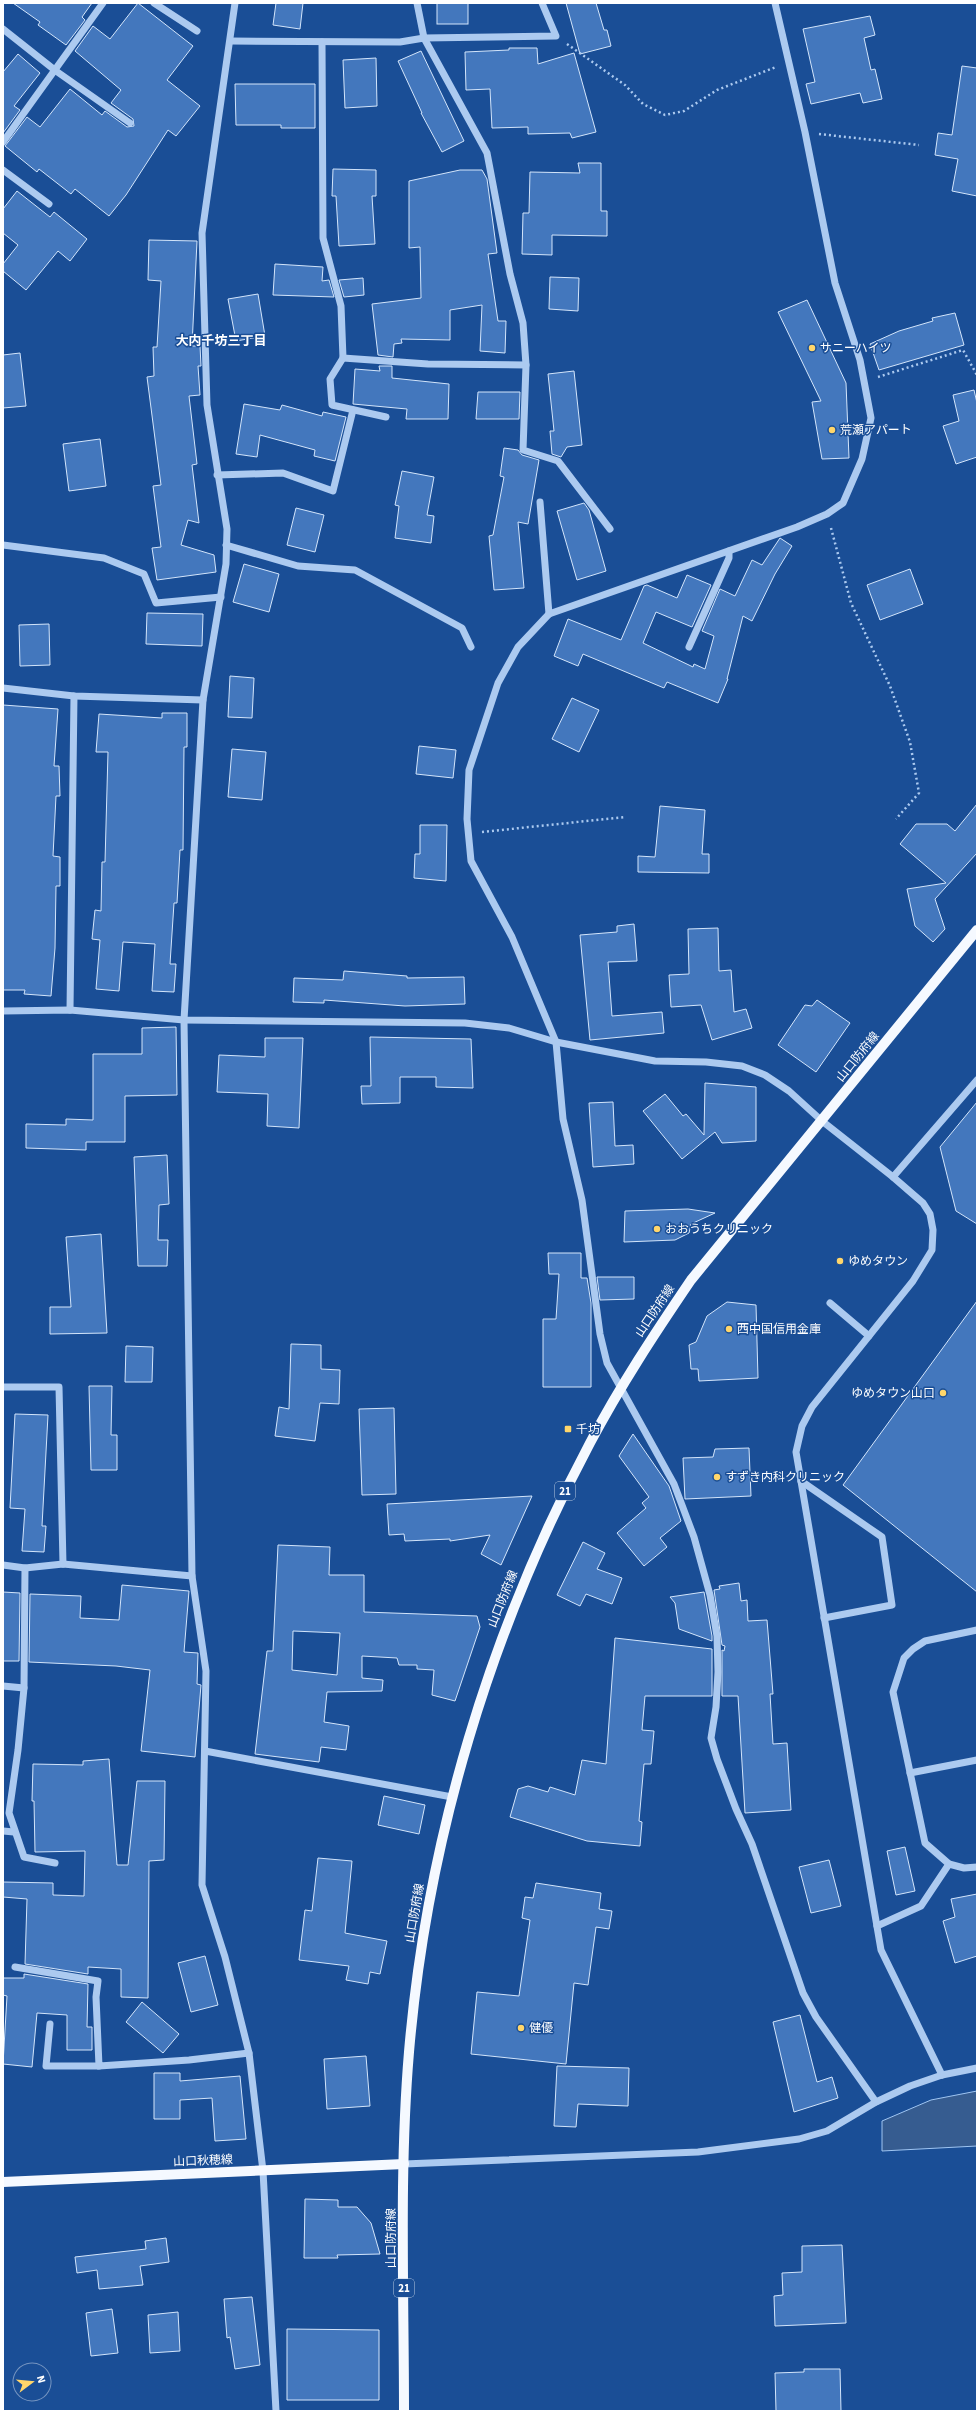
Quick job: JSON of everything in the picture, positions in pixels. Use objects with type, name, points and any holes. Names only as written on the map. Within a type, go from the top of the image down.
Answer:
[{"type":"main road","name":"山口防府線","points":[[404,2411],[405,2101],[415,1995],[426,1913],[452,1797],[475,1716],[520,1591],[557,1507],[620,1389],[691,1280],[977,930]]},
{"type":"main road","name":"山口秋穂線","points":[[3,2182],[404,2164]]},
{"type":"street","points":[[3,142],[56,71],[103,3]]},
{"type":"street","points":[[154,3],[197,31]]},
{"type":"street","points":[[235,3],[231,41],[202,233],[207,405],[217,475],[227,529],[221,597],[203,700],[184,1020],[192,1576],[206,1671],[202,1885],[225,1957],[249,2053],[263,2171],[276,2411]]},
{"type":"street","points":[[417,3],[424,38],[487,153],[510,274],[523,324],[526,366],[523,450],[558,461],[610,529]]},
{"type":"street","points":[[231,41],[400,42],[424,38],[556,36],[542,3]]},
{"type":"street","points":[[775,3],[787,63],[805,132],[835,283],[860,360],[871,418],[862,459],[843,503],[827,514],[797,527],[549,614],[518,647],[498,683],[469,770],[467,833],[471,861],[512,937],[556,1042],[564,1119],[582,1200],[600,1334],[607,1363],[620,1389],[674,1484],[694,1537],[710,1595],[718,1636],[716,1707],[711,1738],[717,1759],[736,1809],[752,1844],[803,1994],[816,2017],[876,2102]]},
{"type":"street","points":[[3,29],[56,71],[130,123]]},
{"type":"street","points":[[322,42],[323,238],[341,306],[343,358],[330,379],[332,405],[386,417]]},
{"type":"street","points":[[3,170],[49,204]]},
{"type":"street","points":[[343,358],[428,364],[526,366]]},
{"type":"street","points":[[217,475],[283,473],[333,491],[353,410]]},
{"type":"street","points":[[540,502],[549,614]]},
{"type":"street","points":[[3,545],[104,558],[144,574],[156,603],[221,597]]},
{"type":"street","points":[[226,545],[298,566],[355,570],[462,628],[472,647]]},
{"type":"street","points":[[689,647],[729,558],[729,551]]},
{"type":"street","points":[[3,688],[74,696],[203,700]]},
{"type":"street","points":[[70,1010],[74,696]]},
{"type":"street","points":[[3,1011],[70,1010],[184,1020],[465,1023],[509,1028],[556,1042],[655,1061],[706,1062],[742,1066],[765,1075],[789,1091],[822,1121],[893,1177],[923,1203],[930,1214],[933,1230],[932,1250],[913,1281],[812,1407],[802,1426],[796,1452],[881,1950],[942,2075]]},
{"type":"street","points":[[893,1177],[977,1080]]},
{"type":"street","points":[[830,1303],[868,1336]]},
{"type":"street","points":[[3,1387],[59,1387],[63,1564]]},
{"type":"street","points":[[801,1481],[882,1537],[892,1605],[824,1618]]},
{"type":"street","points":[[3,1565],[25,1568],[63,1564],[192,1576]]},
{"type":"street","points":[[25,1568],[24,1688],[18,1750],[9,1813],[14,1832],[24,1857],[55,1863]]},
{"type":"street","points":[[977,1630],[925,1641],[904,1658],[893,1692],[925,1843],[949,1864],[964,1868],[977,1867]]},
{"type":"street","points":[[3,1686],[24,1688]]},
{"type":"street","points":[[205,1752],[452,1797]]},
{"type":"street","points":[[910,1773],[977,1760]]},
{"type":"street","points":[[3,1831],[14,1832]]},
{"type":"street","points":[[877,1926],[921,1906],[949,1864]]},
{"type":"street","points":[[14,1967],[98,1981],[96,1997],[99,2066]]},
{"type":"street","points":[[50,2024],[46,2066],[99,2066],[189,2060],[249,2053]]},
{"type":"street","points":[[404,2164],[698,2152],[741,2148],[799,2139],[827,2131],[876,2102],[942,2075],[977,2068]]},
{"type":"path","points":[[556,36],[625,85],[643,104],[665,115],[684,111],[717,90],[787,63]]},
{"type":"path","points":[[805,132],[919,145]]},
{"type":"path","points":[[864,382],[963,350],[977,375]]},
{"type":"path","points":[[827,514],[851,603],[890,686],[910,742],[919,793],[896,819]]},
{"type":"path","points":[[467,833],[625,817]]},
{"type":"water","points":[[977,2091],[977,2146],[882,2151],[882,2121],[931,2100]]},
{"type":"building","points":[[13,3],[92,3],[82,17],[85,20],[66,45],[38,25],[40,22]]},
{"type":"building","points":[[138,3],[193,46],[167,80],[200,106],[176,136],[168,130],[126,195],[109,216],[75,189],[71,194],[39,169],[37,172],[5,146],[27,117],[40,127],[70,89],[102,115],[105,111],[127,127],[134,126],[133,119],[111,103],[121,90],[75,51],[93,26],[110,39]]},
{"type":"building","points":[[276,3],[303,3],[300,29],[273,25]]},
{"type":"building","points":[[437,3],[468,3],[468,24],[437,24]]},
{"type":"building","points":[[566,3],[596,3],[604,30],[607,30],[611,46],[580,54]]},
{"type":"building","points":[[870,16],[875,35],[864,38],[871,70],[875,69],[882,99],[863,103],[860,93],[811,104],[806,84],[815,82],[803,29]]},
{"type":"building","points":[[509,48],[537,48],[538,64],[574,53],[596,132],[572,138],[570,133],[528,134],[528,127],[492,128],[490,89],[466,90],[465,52],[509,50]]},
{"type":"building","points":[[421,51],[464,141],[442,152],[421,113],[398,61]]},
{"type":"building","points":[[18,54],[40,73],[14,106],[20,110],[3,133],[3,72]]},
{"type":"building","points":[[376,58],[377,106],[345,108],[343,60]]},
{"type":"building","points":[[962,66],[977,68],[977,196],[952,191],[958,159],[935,155],[938,133],[952,135]]},
{"type":"building","points":[[235,84],[315,84],[315,128],[281,128],[281,125],[236,125]]},
{"type":"building","points":[[578,163],[601,163],[601,211],[607,211],[607,236],[552,235],[552,255],[522,254],[523,213],[529,213],[530,172],[580,173]]},
{"type":"building","points":[[333,169],[376,170],[376,196],[372,196],[375,244],[339,246],[336,196],[332,196]]},
{"type":"building","points":[[460,170],[482,170],[487,179],[497,253],[488,254],[498,321],[506,321],[505,353],[480,351],[482,305],[450,310],[450,340],[401,339],[402,343],[394,344],[393,357],[378,355],[372,304],[421,298],[420,247],[409,248],[409,181]]},
{"type":"building","points":[[17,191],[50,217],[54,212],[87,239],[70,261],[58,251],[26,290],[3,271],[3,264],[18,245],[3,233],[3,209]]},
{"type":"building","points":[[149,240],[197,241],[192,346],[200,346],[201,366],[198,366],[200,395],[189,396],[197,464],[192,465],[199,523],[188,520],[181,545],[214,555],[216,572],[157,580],[152,548],[161,547],[153,486],[161,485],[147,377],[154,376],[153,347],[157,347],[161,281],[148,280]]},
{"type":"building","points":[[275,264],[323,267],[322,281],[329,280],[334,297],[273,295]]},
{"type":"building","points":[[550,277],[579,278],[578,311],[549,309]]},
{"type":"building","points":[[363,278],[364,295],[344,297],[339,280]]},
{"type":"building","points":[[258,294],[265,336],[236,341],[228,299]]},
{"type":"building","points":[[807,300],[846,383],[849,458],[822,459],[812,402],[821,401],[778,312]]},
{"type":"building","points":[[955,313],[964,345],[879,370],[870,344],[899,331],[933,321],[932,318]]},
{"type":"building","points":[[20,353],[26,406],[3,408],[3,355]]},
{"type":"building","points":[[379,366],[392,366],[392,378],[449,384],[448,419],[406,419],[407,409],[353,404],[355,369],[380,371]]},
{"type":"building","points":[[574,371],[582,445],[567,447],[561,457],[552,454],[550,431],[554,431],[548,374]]},
{"type":"building","points":[[974,390],[977,403],[977,457],[956,464],[943,426],[959,421],[953,395]]},
{"type":"building","points":[[478,392],[520,392],[519,419],[476,419]]},
{"type":"building","points":[[244,404],[280,410],[282,405],[322,416],[323,412],[346,417],[335,461],[314,456],[315,450],[260,435],[257,457],[236,454]]},
{"type":"building","points":[[100,439],[106,486],[69,491],[63,444]]},
{"type":"building","points":[[504,448],[518,450],[522,455],[539,460],[528,524],[518,522],[524,588],[494,590],[489,536],[493,535],[504,477],[500,476]]},
{"type":"building","points":[[402,471],[434,477],[427,515],[434,516],[431,543],[395,538],[399,506],[395,505]]},
{"type":"building","points":[[584,503],[589,510],[606,571],[577,580],[557,511]]},
{"type":"building","points":[[296,508],[324,515],[315,552],[287,545]]},
{"type":"building","points":[[780,538],[792,546],[775,574],[752,621],[743,616],[728,679],[718,703],[667,682],[664,688],[583,654],[578,666],[554,656],[568,619],[621,640],[644,586],[647,585],[677,598],[687,575],[711,585],[692,627],[656,612],[643,643],[693,667],[694,664],[705,669],[714,636],[702,631],[720,589],[735,596],[752,560],[762,565]]},
{"type":"building","points":[[244,564],[279,574],[269,612],[233,602]]},
{"type":"building","points":[[910,569],[923,604],[880,620],[867,585]]},
{"type":"building","points":[[147,613],[203,614],[202,646],[146,644]]},
{"type":"building","points":[[49,624],[50,665],[20,666],[19,625]]},
{"type":"building","points":[[230,676],[254,678],[252,718],[228,717]]},
{"type":"building","points":[[572,698],[599,710],[579,752],[552,739]]},
{"type":"building","points":[[3,705],[58,709],[54,766],[59,766],[60,796],[56,796],[53,856],[60,857],[60,886],[56,886],[55,948],[51,996],[24,994],[25,990],[3,990]]},
{"type":"building","points":[[162,713],[187,713],[187,747],[184,747],[183,850],[180,850],[177,903],[174,903],[170,964],[176,964],[174,992],[152,991],[155,944],[123,942],[119,991],[96,989],[100,940],[92,939],[95,910],[101,911],[102,862],[105,862],[108,752],[96,752],[99,714],[162,718]]},
{"type":"building","points":[[419,746],[456,750],[453,778],[416,774]]},
{"type":"building","points":[[232,749],[266,752],[262,800],[228,797]]},
{"type":"building","points":[[977,804],[977,853],[935,899],[945,929],[933,942],[915,926],[907,889],[946,883],[900,844],[916,824],[947,824],[955,831]]},
{"type":"building","points":[[660,806],[705,810],[702,854],[709,854],[709,873],[638,872],[638,856],[655,857]]},
{"type":"building","points":[[420,825],[447,825],[446,881],[414,878],[415,854],[420,854]]},
{"type":"building","points":[[634,924],[637,961],[608,962],[612,1016],[662,1012],[664,1033],[590,1040],[580,935],[617,932],[617,926]]},
{"type":"building","points":[[718,928],[719,971],[731,970],[734,1012],[746,1009],[752,1028],[712,1040],[701,1005],[671,1007],[669,975],[689,974],[688,929]]},
{"type":"building","points":[[344,971],[407,976],[407,978],[464,977],[465,1004],[405,1006],[324,1000],[324,1003],[293,1002],[294,978],[343,980]]},
{"type":"building","points":[[817,1000],[850,1023],[816,1072],[778,1045],[805,1005],[812,1006]]},
{"type":"building","points":[[176,1027],[177,1095],[125,1096],[125,1142],[86,1142],[86,1150],[26,1148],[26,1124],[66,1125],[66,1119],[93,1120],[93,1054],[142,1054],[142,1028]]},
{"type":"building","points":[[370,1037],[471,1039],[473,1088],[436,1087],[436,1077],[400,1077],[400,1103],[362,1104],[361,1086],[371,1086]]},
{"type":"building","points":[[265,1038],[303,1038],[299,1128],[267,1126],[268,1094],[217,1092],[219,1055],[265,1057]]},
{"type":"building","points":[[705,1083],[756,1087],[756,1141],[722,1143],[715,1132],[682,1159],[643,1111],[665,1094],[683,1116],[686,1114],[704,1135]]},
{"type":"building","points":[[613,1102],[615,1146],[633,1145],[634,1164],[593,1167],[589,1103]]},
{"type":"building","points":[[977,1102],[977,1224],[956,1211],[940,1147]]},
{"type":"building","points":[[167,1155],[169,1204],[159,1205],[158,1240],[168,1240],[167,1266],[138,1266],[134,1157]]},
{"type":"building","name":"おおうちクリニック","points":[[688,1209],[715,1213],[691,1224],[689,1233],[675,1240],[624,1242],[625,1211]]},
{"type":"building","points":[[101,1234],[107,1333],[50,1334],[50,1307],[71,1307],[66,1237]]},
{"type":"building","points":[[548,1253],[581,1253],[581,1278],[587,1278],[591,1303],[591,1387],[543,1387],[543,1319],[556,1319],[559,1274],[549,1274]]},
{"type":"building","points":[[597,1277],[634,1277],[634,1299],[600,1300]]},
{"type":"building","name":"ゆめタウン山口","points":[[977,1301],[977,1592],[843,1485]]},
{"type":"building","name":"西中国信用金庫","points":[[727,1302],[756,1305],[758,1378],[699,1381],[698,1369],[691,1369],[689,1345],[696,1342],[707,1316]]},
{"type":"building","points":[[291,1344],[321,1345],[321,1369],[340,1370],[339,1404],[320,1403],[315,1441],[275,1436],[279,1407],[289,1409]]},
{"type":"building","points":[[126,1346],[153,1347],[152,1382],[125,1382]]},
{"type":"building","points":[[89,1386],[112,1386],[111,1435],[117,1435],[117,1470],[91,1470]]},
{"type":"building","points":[[394,1408],[396,1494],[362,1495],[359,1409]]},
{"type":"building","points":[[15,1414],[48,1415],[42,1526],[46,1526],[44,1552],[22,1551],[25,1509],[10,1508]]},
{"type":"building","points":[[633,1434],[669,1486],[681,1521],[660,1538],[667,1547],[644,1566],[617,1533],[646,1508],[642,1503],[649,1497],[619,1456]]},
{"type":"building","name":"すずき内科クリニック","points":[[749,1448],[751,1496],[685,1499],[683,1458],[713,1457],[715,1449]]},
{"type":"building","points":[[532,1496],[501,1565],[481,1554],[490,1535],[450,1541],[450,1539],[405,1541],[404,1534],[389,1535],[387,1504]]},
{"type":"building","points":[[583,1542],[605,1553],[597,1569],[622,1578],[612,1604],[586,1594],[580,1606],[557,1595]]},
{"type":"building","points":[[278,1545],[330,1547],[329,1575],[364,1575],[364,1612],[477,1616],[480,1627],[455,1701],[432,1695],[434,1670],[417,1669],[417,1665],[399,1665],[397,1658],[362,1656],[362,1678],[383,1680],[382,1691],[327,1692],[324,1722],[349,1726],[346,1750],[321,1747],[319,1762],[255,1754],[267,1651],[273,1651]],"holes":[[[293,1631],[340,1633],[337,1675],[292,1670]]]},
{"type":"building","points":[[739,1583],[741,1601],[747,1600],[748,1621],[767,1620],[773,1694],[770,1694],[773,1744],[787,1743],[791,1810],[745,1813],[738,1696],[722,1696],[722,1650],[724,1651],[725,1646],[722,1645],[714,1590],[720,1589],[719,1586]]},
{"type":"building","points":[[122,1585],[189,1591],[184,1652],[198,1653],[197,1684],[201,1685],[195,1757],[141,1751],[150,1670],[116,1666],[29,1662],[30,1594],[81,1596],[80,1618],[119,1620]]},
{"type":"building","points":[[3,1592],[20,1593],[19,1661],[3,1661]]},
{"type":"building","points":[[704,1592],[712,1641],[679,1629],[675,1603],[670,1597]]},
{"type":"building","points":[[615,1638],[712,1649],[712,1696],[645,1696],[642,1730],[654,1731],[651,1764],[644,1764],[639,1821],[642,1822],[640,1846],[587,1841],[510,1817],[518,1789],[528,1786],[548,1792],[550,1787],[575,1795],[582,1760],[606,1764]]},
{"type":"building","points":[[109,1759],[117,1865],[128,1865],[137,1781],[165,1781],[164,1860],[149,1861],[148,1998],[121,1997],[121,1969],[88,1967],[88,1974],[25,1964],[27,1899],[3,1897],[3,1882],[53,1883],[53,1895],[84,1896],[85,1851],[35,1852],[34,1801],[32,1801],[33,1764],[83,1765],[83,1761]]},
{"type":"building","points":[[384,1796],[425,1805],[419,1834],[378,1825]]},
{"type":"building","points":[[905,1847],[915,1891],[896,1895],[887,1851]]},
{"type":"building","points":[[318,1858],[352,1861],[345,1933],[387,1941],[380,1974],[370,1972],[368,1984],[346,1980],[349,1966],[299,1960],[305,1910],[312,1911]]},
{"type":"building","points":[[829,1860],[841,1906],[811,1913],[799,1867]]},
{"type":"building","points":[[536,1883],[601,1893],[599,1909],[612,1911],[609,1929],[596,1927],[588,1985],[574,1983],[566,2064],[471,2054],[477,1992],[519,1996],[530,1920],[522,1918],[525,1897],[533,1898]]},
{"type":"building","points":[[977,1894],[977,1956],[955,1963],[943,1921],[955,1917],[951,1899]]},
{"type":"building","points":[[205,1956],[218,2005],[191,2012],[178,1963]]},
{"type":"building","points":[[24,1974],[88,1984],[87,2027],[92,2027],[92,2050],[67,2050],[67,2015],[37,2013],[32,2067],[3,2064],[7,1996],[3,1995],[3,1978],[24,1978]]},
{"type":"building","points":[[142,2002],[179,2034],[163,2053],[126,2022]]},
{"type":"building","points":[[800,2015],[817,2082],[832,2077],[838,2098],[794,2112],[773,2022]]},
{"type":"building","points":[[366,2056],[370,2106],[327,2109],[324,2059]]},
{"type":"building","points":[[557,2066],[629,2068],[628,2106],[578,2104],[576,2127],[554,2126]]},
{"type":"building","points":[[154,2073],[180,2073],[180,2081],[240,2076],[246,2139],[215,2141],[212,2098],[180,2100],[180,2119],[154,2119]]},
{"type":"building","points":[[305,2199],[338,2200],[338,2207],[357,2207],[371,2223],[380,2254],[337,2255],[338,2258],[304,2258]]},
{"type":"building","points":[[166,2238],[169,2262],[140,2266],[143,2285],[99,2289],[97,2270],[77,2273],[75,2257],[146,2249],[145,2241]]},
{"type":"building","points":[[842,2245],[846,2323],[775,2326],[774,2296],[783,2295],[782,2273],[802,2272],[802,2246]]},
{"type":"building","points":[[252,2297],[260,2365],[235,2369],[230,2337],[227,2338],[224,2299]]},
{"type":"building","points":[[112,2309],[118,2353],[91,2356],[86,2313]]},
{"type":"building","points":[[178,2312],[180,2351],[150,2353],[148,2315]]},
{"type":"building","points":[[287,2329],[379,2330],[379,2400],[287,2400]]},
{"type":"building","points":[[804,2369],[840,2369],[841,2411],[776,2411],[775,2373],[804,2372]]},
{"type":"place","name":"サニーハイツ","points":[[812,348]]},
{"type":"place","name":"荒瀬アパート","points":[[832,430]]},
{"type":"place","name":"おおうちクリニック","points":[[657,1229]]},
{"type":"place","name":"ゆめタウン","points":[[840,1261]]},
{"type":"place","name":"西中国信用金庫","points":[[729,1329]]},
{"type":"place","name":"ゆめタウン山口","points":[[943,1393]]},
{"type":"place","name":"千坊","points":[[568,1429]]},
{"type":"place","name":"すずき内科クリニック","points":[[717,1477]]},
{"type":"place","name":"健優","points":[[521,2028]]},
{"type":"district","name":"大内千坊三丁目","points":[[221,341]]}]
